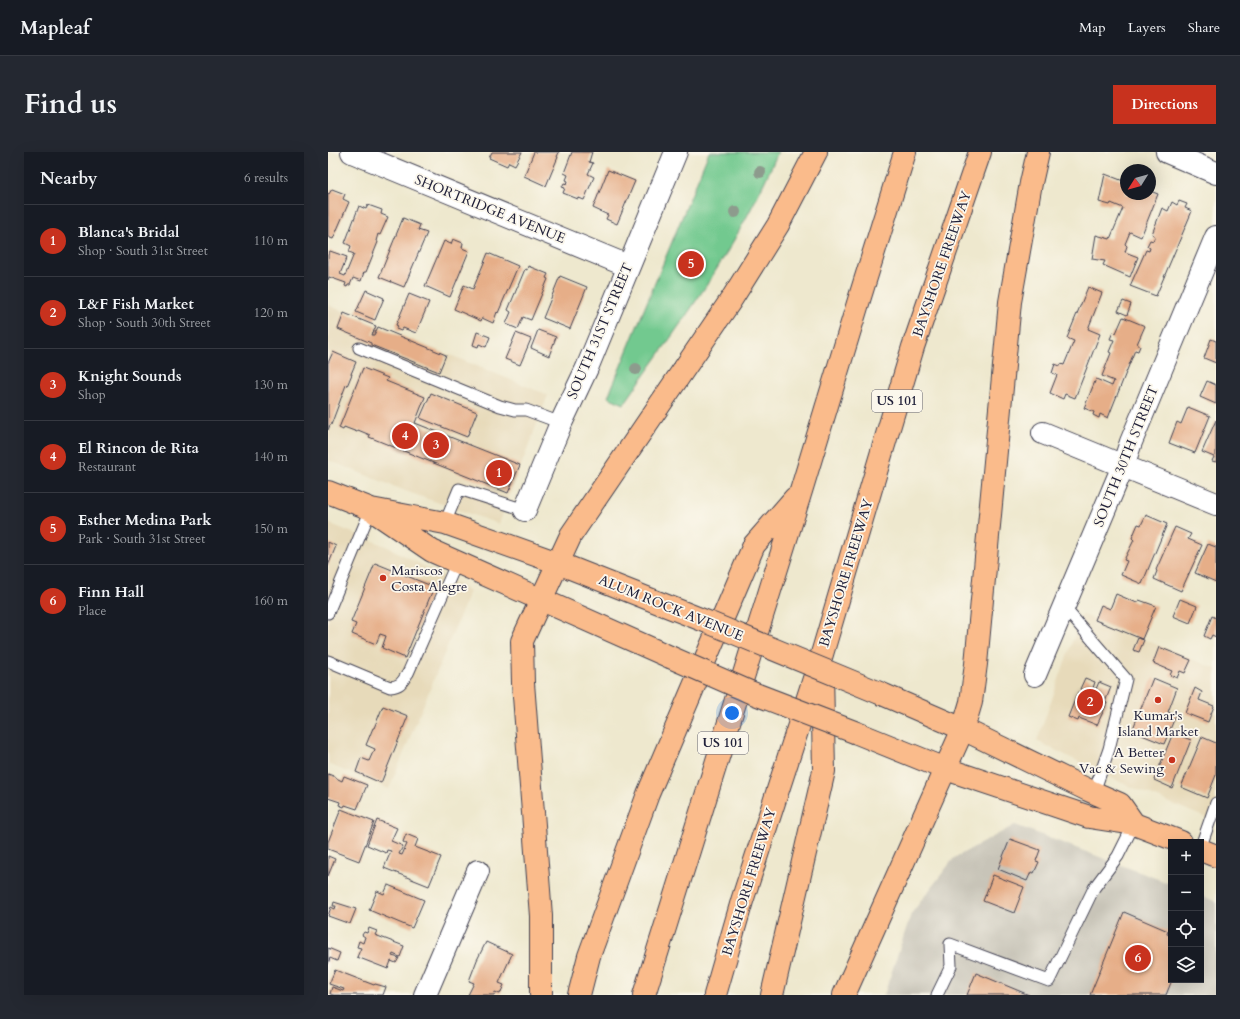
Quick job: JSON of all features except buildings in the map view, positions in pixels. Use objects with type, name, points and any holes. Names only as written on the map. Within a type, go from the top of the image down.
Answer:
[{"type":"main road","points":[[541,995],[541,916],[523,684],[522,641],[571,535],[731,300],[778,225],[816,152]]},
{"type":"main road","name":"US 101","points":[[644,995],[905,152]]},
{"type":"main road","name":"BAYSHORE FREEWAY","points":[[715,995],[742,901],[822,654],[913,347],[980,152]]},
{"type":"main road","points":[[844,995],[964,729],[971,702],[976,664],[1010,302],[1038,152]]},
{"type":"main road","points":[[579,995],[589,956],[648,794],[754,545],[801,491]]},
{"type":"main road","name":"ALUM ROCK AVENUE","points":[[328,492],[370,509],[445,523],[558,563],[688,614],[964,729],[1120,804],[1134,824]]},
{"type":"main road","name":"ALUM ROCK AVENUE","points":[[370,509],[432,551],[750,692],[946,769],[1089,817],[1134,824],[1173,839]]},
{"type":"main road","points":[[772,995],[824,771],[822,654]]},
{"type":"main road","points":[[1204,851],[1216,856]]},
{"type":"street","name":"SHORTRIDGE AVENUE","points":[[352,152],[628,266]]},
{"type":"street","name":"SOUTH 31ST STREET","points":[[524,510],[561,422],[586,368],[676,152]]},
{"type":"street","points":[[1167,152],[1216,173]]},
{"type":"street","name":"SOUTH 30TH STREET","points":[[1035,675],[1123,466],[1131,442],[1216,237]]},
{"type":"street","points":[[1043,433],[1216,504]]},
{"type":"street","points":[[425,995],[478,872]]},
{"type":"lane","points":[[359,348],[500,406],[515,410],[526,410],[561,422]]},
{"type":"lane","points":[[445,523],[458,489],[524,510]]},
{"type":"lane","points":[[328,612],[370,509]]},
{"type":"lane","points":[[328,661],[390,687],[401,683],[410,667],[457,562]]},
{"type":"lane","points":[[1063,606],[1126,680],[1109,749],[1094,792]]},
{"type":"lane","points":[[1203,839],[1216,803]]},
{"type":"lane","points":[[937,995],[951,966],[950,944],[1049,981],[1094,888],[1118,856],[1134,824]]},
{"type":"shaded area","points":[[328,305],[548,395],[499,524],[408,492],[328,460]]},
{"type":"shaded area","points":[[328,523],[388,547],[470,591],[389,789],[328,764]]},
{"type":"shaded area","points":[[1082,614],[1216,669],[1216,822],[1122,783],[1037,741]]},
{"type":"shaded area","points":[[1015,825],[1168,883],[1168,983],[1204,983],[1204,897],[1216,901],[1216,995],[884,995],[911,914],[954,858]]},
{"type":"green space","points":[[709,152],[778,152],[754,204],[716,270],[686,316],[624,404],[608,397]]},
{"type":"place","name":"Esther Medina Park","points":[[691,264]]},
{"type":"place","name":"El Rincon de Rita","points":[[405,436]]},
{"type":"place","name":"Knight Sounds","points":[[436,445]]},
{"type":"place","name":"Blanca's Bridal","points":[[499,473]]},
{"type":"place","name":"Mariscos Costa Alegre","points":[[383,578]]},
{"type":"place","name":"Kumar's Island Market","points":[[1158,700]]},
{"type":"place","name":"L&F Fish Market","points":[[1090,702]]},
{"type":"place","name":"A Better Vac & Sewing","points":[[1172,760]]},
{"type":"place","name":"Finn Hall","points":[[1138,958]]}]
